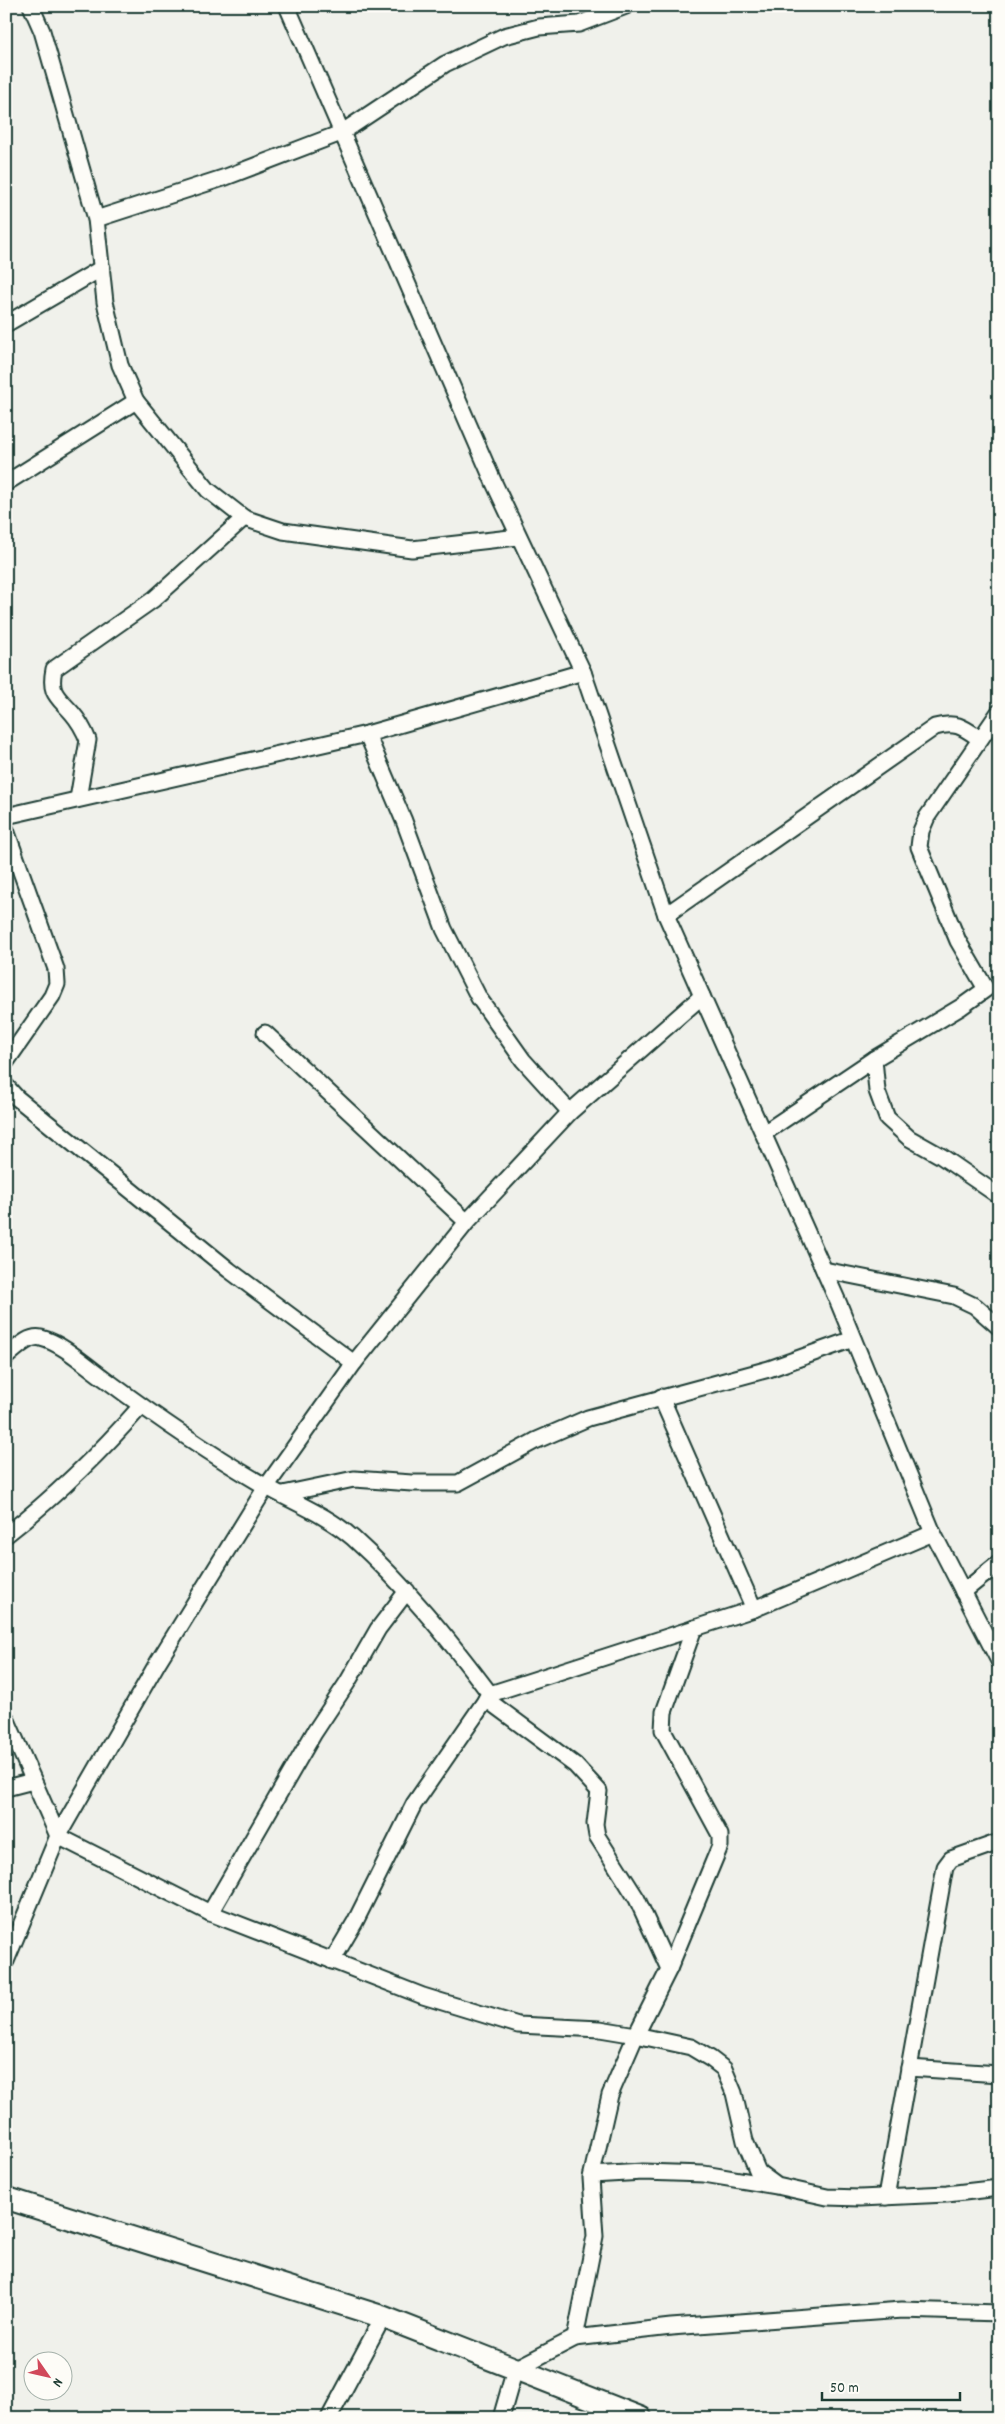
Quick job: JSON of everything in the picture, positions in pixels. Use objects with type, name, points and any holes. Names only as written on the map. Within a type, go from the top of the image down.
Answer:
[{"type":"street","points":[[31,6],[42,31],[96,219],[105,302],[120,365],[136,401],[208,490],[244,518],[283,531],[412,550],[518,537]]},
{"type":"street","points":[[287,6],[518,537],[583,672],[666,914],[824,1270],[933,1533],[999,1661]]},
{"type":"street","points":[[96,219],[226,177],[341,133],[445,64],[504,36],[539,27],[579,24],[626,6]]},
{"type":"street","points":[[6,324],[102,268]]},
{"type":"street","points":[[6,483],[136,401]]},
{"type":"street","points":[[78,799],[88,740],[73,714],[56,698],[52,684],[54,670],[154,599],[244,518]]},
{"type":"street","points":[[6,816],[366,734],[583,672]]},
{"type":"street","points":[[764,1133],[874,1059],[961,1007],[992,991],[958,941],[919,847],[921,832],[927,817],[999,712]]},
{"type":"street","points":[[666,914],[935,727],[949,723],[964,727],[980,740]]},
{"type":"street","points":[[366,734],[404,821],[444,929],[479,998],[523,1060],[570,1112]]},
{"type":"street","points":[[6,830],[40,919],[56,969],[57,984],[52,996],[22,1036],[6,1062]]},
{"type":"street","points":[[6,1961],[58,1836],[158,1662],[266,1487],[354,1363],[466,1222],[570,1112],[702,996]]},
{"type":"street","points":[[265,1033],[466,1222]]},
{"type":"street","points":[[874,1059],[877,1090],[887,1118],[909,1138],[941,1156],[999,1196]]},
{"type":"street","points":[[6,1086],[17,1098],[229,1270],[354,1363]]},
{"type":"street","points":[[824,1270],[954,1296],[974,1306],[999,1327]]},
{"type":"street","points":[[6,1357],[27,1340],[35,1337],[43,1338],[64,1349],[141,1406],[266,1487],[323,1516],[352,1537],[407,1590],[454,1646],[488,1697],[575,1765],[599,1791],[595,1824],[597,1836],[637,1899],[669,1969]]},
{"type":"street","points":[[283,1494],[354,1479],[412,1483],[458,1483],[535,1442],[588,1418],[769,1369],[853,1339]]},
{"type":"street","points":[[661,1397],[754,1609]]},
{"type":"street","points":[[6,1535],[63,1488],[107,1445],[141,1406]]},
{"type":"street","points":[[332,1961],[355,1922],[414,1804],[488,1697],[754,1609],[933,1533]]},
{"type":"street","points":[[963,1592],[999,1563]]},
{"type":"street","points":[[210,1913],[314,1733],[351,1677],[378,1629],[407,1590]]},
{"type":"street","points":[[575,2338],[595,2236],[592,2175],[610,2095],[636,2034],[669,1969],[720,1846],[720,1835],[663,1730],[664,1712],[694,1628]]},
{"type":"street","points":[[6,1718],[58,1836],[210,1913],[423,1996],[518,2025],[600,2029],[636,2034],[691,2047],[724,2069],[734,2093],[745,2141],[758,2172],[777,2186]]},
{"type":"street","points":[[6,1788],[33,1781]]},
{"type":"street","points":[[886,2197],[946,1867],[951,1859],[999,1842]]},
{"type":"street","points":[[909,2068],[999,2074]]},
{"type":"street","points":[[592,2175],[643,2172],[704,2174],[777,2186],[827,2197],[948,2194],[999,2188]]},
{"type":"street","points":[[6,2198],[383,2317],[641,2418]]},
{"type":"street","points":[[501,2418],[515,2369],[575,2338],[671,2327],[902,2310],[999,2313]]},
{"type":"street","points":[[329,2418],[383,2317]]}]
